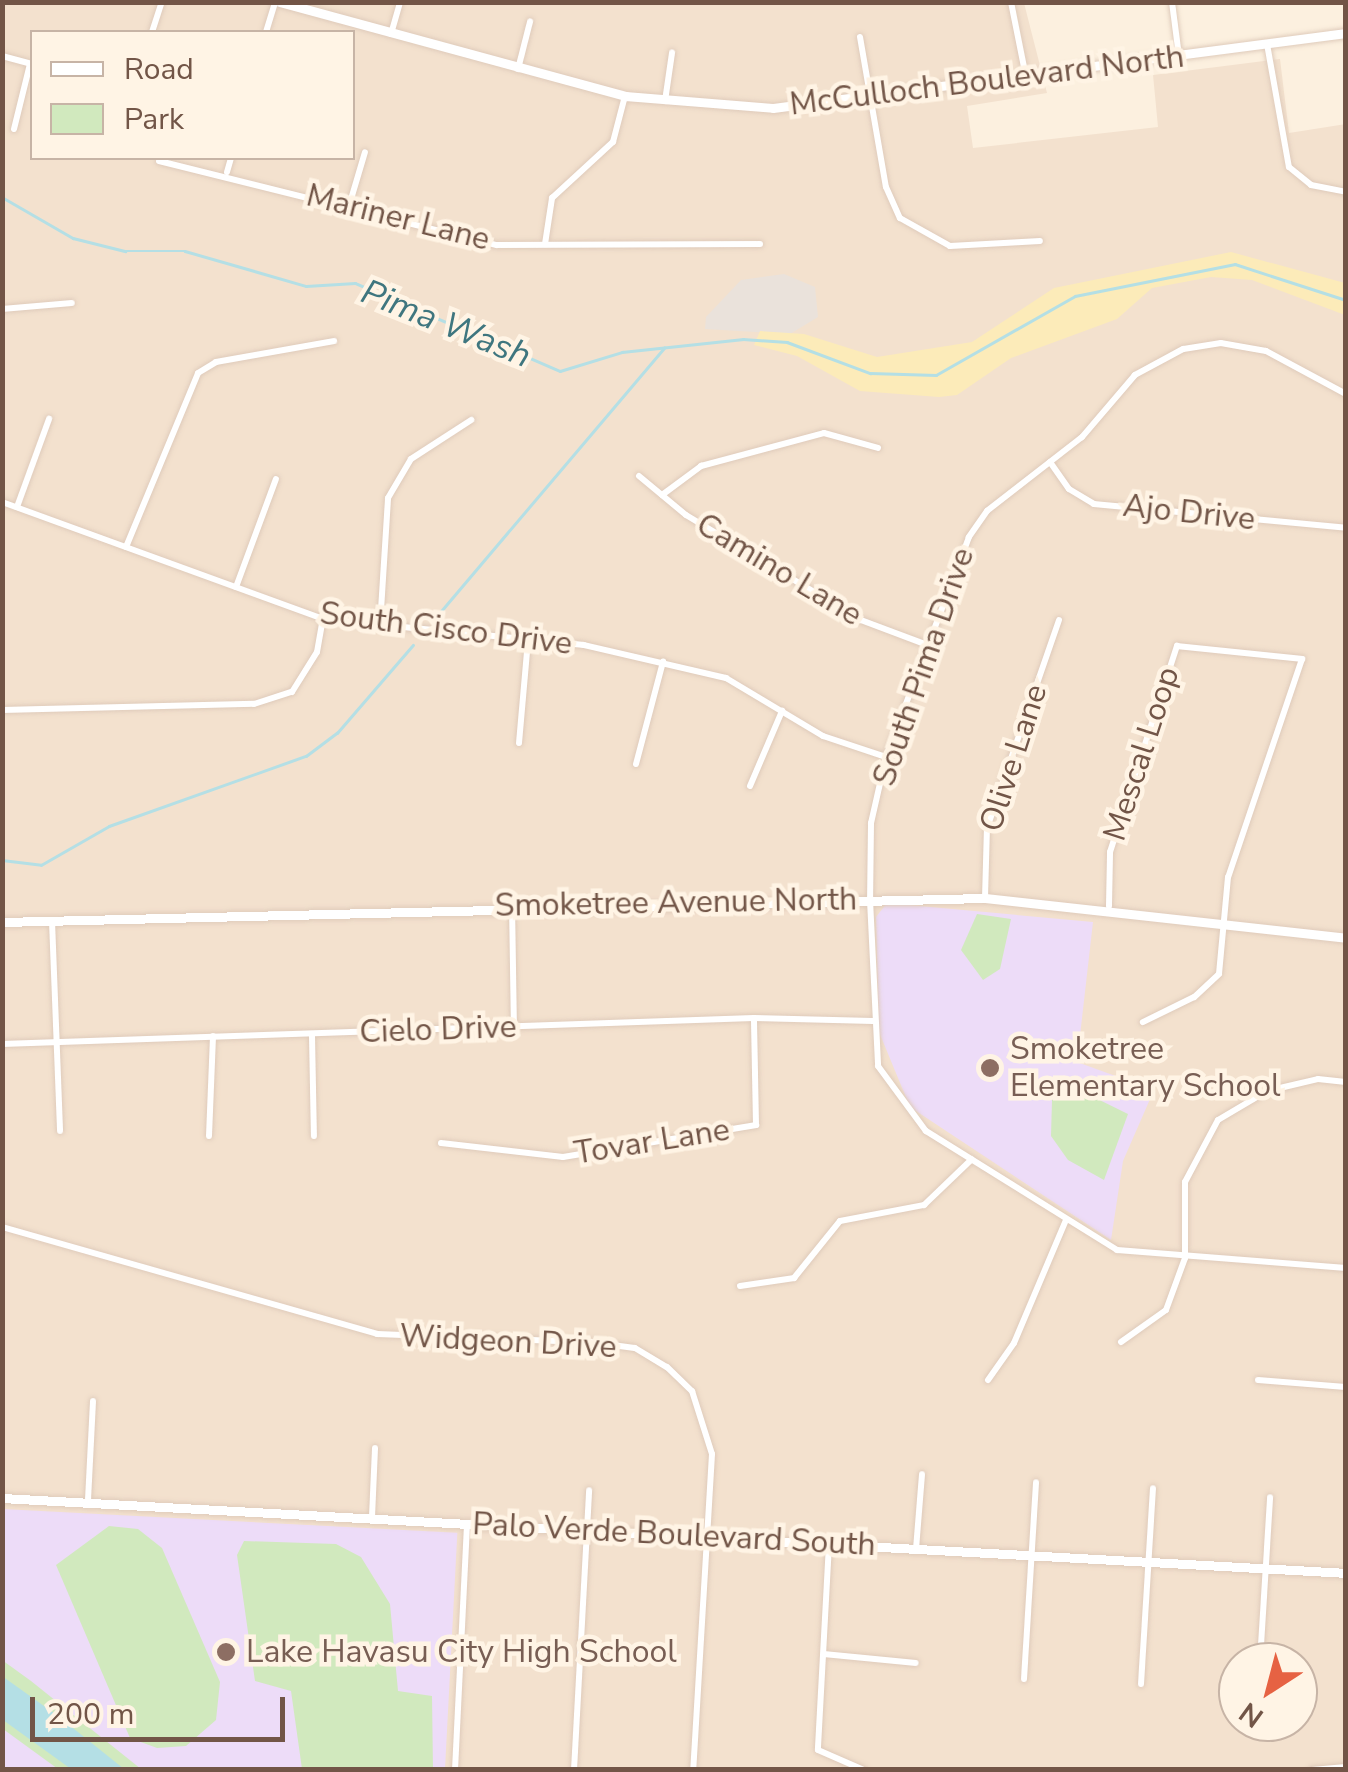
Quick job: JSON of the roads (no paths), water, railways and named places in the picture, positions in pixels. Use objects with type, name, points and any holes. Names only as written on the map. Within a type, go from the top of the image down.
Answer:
[{"type":"main road","name":"McCulloch Boulevard North","points":[[278,2],[625,96],[774,108],[873,101],[1346,33]]},
{"type":"main road","name":"Smoketree Avenue North","points":[[2,922],[512,904],[985,898],[1078,911],[1109,906],[1346,938]]},
{"type":"main road","name":"Palo Verde Boulevard South","points":[[2,1498],[1346,1573]]},
{"type":"street","points":[[153,30],[162,2]]},
{"type":"street","points":[[267,30],[278,2]]},
{"type":"street","points":[[390,34],[400,2]]},
{"type":"street","points":[[1011,2],[1026,78]]},
{"type":"street","points":[[1172,2],[1180,56]]},
{"type":"street","points":[[518,70],[530,22]]},
{"type":"street","points":[[860,37],[889,197],[918,234],[967,247],[1040,242]]},
{"type":"street","points":[[1267,44],[1289,167],[1311,185],[1346,192]]},
{"type":"street","points":[[666,102],[672,53]]},
{"type":"street","points":[[2,56],[30,64]]},
{"type":"street","points":[[14,129],[30,68]]},
{"type":"street","points":[[545,244],[552,198],[613,142],[625,96]]},
{"type":"street","points":[[350,206],[365,152]]},
{"type":"street","points":[[227,172],[230,160]]},
{"type":"street","name":"Mariner Lane","points":[[159,161],[227,172],[482,242],[760,244]]},
{"type":"street","points":[[2,309],[72,303]]},
{"type":"street","points":[[126,547],[198,373],[216,362],[334,341]]},
{"type":"street","name":"South Pima Drive","points":[[1346,394],[1266,351],[1194,346],[1135,376],[1050,462],[977,524],[886,756],[872,823],[870,900],[878,1066],[904,1111],[972,1159],[1117,1250],[1346,1268]]},
{"type":"street","points":[[17,506],[49,419]]},
{"type":"street","points":[[380,626],[388,498],[411,458],[472,420]]},
{"type":"street","points":[[662,494],[701,466],[824,434],[878,448]]},
{"type":"street","name":"Ajo Drive","points":[[1050,462],[1069,489],[1094,504],[1346,528]]},
{"type":"street","name":"Camino Lane","points":[[639,476],[861,620],[930,646]]},
{"type":"street","points":[[236,587],[276,478]]},
{"type":"street","name":"South Cisco Drive","points":[[2,502],[323,619],[528,640],[663,662],[726,678],[823,736],[886,756]]},
{"type":"street","points":[[2,710],[254,704],[292,692],[317,652],[323,619]]},
{"type":"street","name":"Olive Lane","points":[[985,898],[987,828],[1059,620]]},
{"type":"street","points":[[519,742],[528,640]]},
{"type":"street","name":"Mescal Loop","points":[[1109,906],[1110,852],[1177,646],[1302,659],[1228,877],[1224,924]]},
{"type":"street","points":[[636,764],[663,662]]},
{"type":"street","points":[[750,786],[782,711]]},
{"type":"street","points":[[512,904],[514,1028]]},
{"type":"street","points":[[52,921],[60,1131]]},
{"type":"street","points":[[1143,1022],[1194,997],[1219,974],[1224,924]]},
{"type":"street","name":"Cielo Drive","points":[[2,1044],[754,1018],[873,1021]]},
{"type":"street","name":"Tovar Lane","points":[[441,1143],[563,1157],[756,1125],[754,1018]]},
{"type":"street","points":[[208,1136],[213,1036]]},
{"type":"street","points":[[312,1036],[314,1136]]},
{"type":"street","points":[[1121,1342],[1166,1310],[1185,1258],[1186,1182],[1218,1120],[1267,1091],[1318,1079],[1346,1082]]},
{"type":"street","points":[[740,1286],[794,1278],[840,1221],[924,1205],[972,1159]]},
{"type":"street","points":[[988,1380],[1014,1343],[1066,1220]]},
{"type":"street","name":"Widgeon Drive","points":[[2,1227],[377,1334],[635,1348],[692,1391],[706,1420],[708,1536],[693,1770]]},
{"type":"street","points":[[1258,1380],[1346,1387]]},
{"type":"street","points":[[88,1500],[94,1401]]},
{"type":"street","points":[[372,1517],[375,1448]]},
{"type":"street","points":[[916,1549],[922,1474]]},
{"type":"street","points":[[1024,1679],[1036,1482]]},
{"type":"street","points":[[1141,1684],[1153,1488]]},
{"type":"street","points":[[574,1770],[589,1490]]},
{"type":"street","points":[[1261,1642],[1270,1496]]},
{"type":"street","points":[[455,1770],[467,1522]]},
{"type":"street","points":[[829,1544],[818,1750],[864,1770]]},
{"type":"street","points":[[824,1654],[916,1663]]},
{"type":"street","points":[[1312,1770],[1346,1767]]},
{"type":"water","points":[[2,1676],[124,1769],[71,1769],[3,1720]]},
{"type":"waterway","name":"Pima Wash","points":[[2,197],[73,238],[125,251],[185,251],[306,286],[355,283],[560,371],[622,352],[743,339],[787,342],[870,373],[936,375],[1075,296],[1235,264],[1346,300]]},
{"type":"waterway","points":[[436,617],[664,348]]},
{"type":"waterway","points":[[2,860],[41,865],[109,826],[306,756],[337,733],[413,645]]},
{"type":"place","name":"Smoketree Elementary School","points":[[990,1068]]},
{"type":"place","name":"Lake Havasu City High School","points":[[226,1652]]}]
